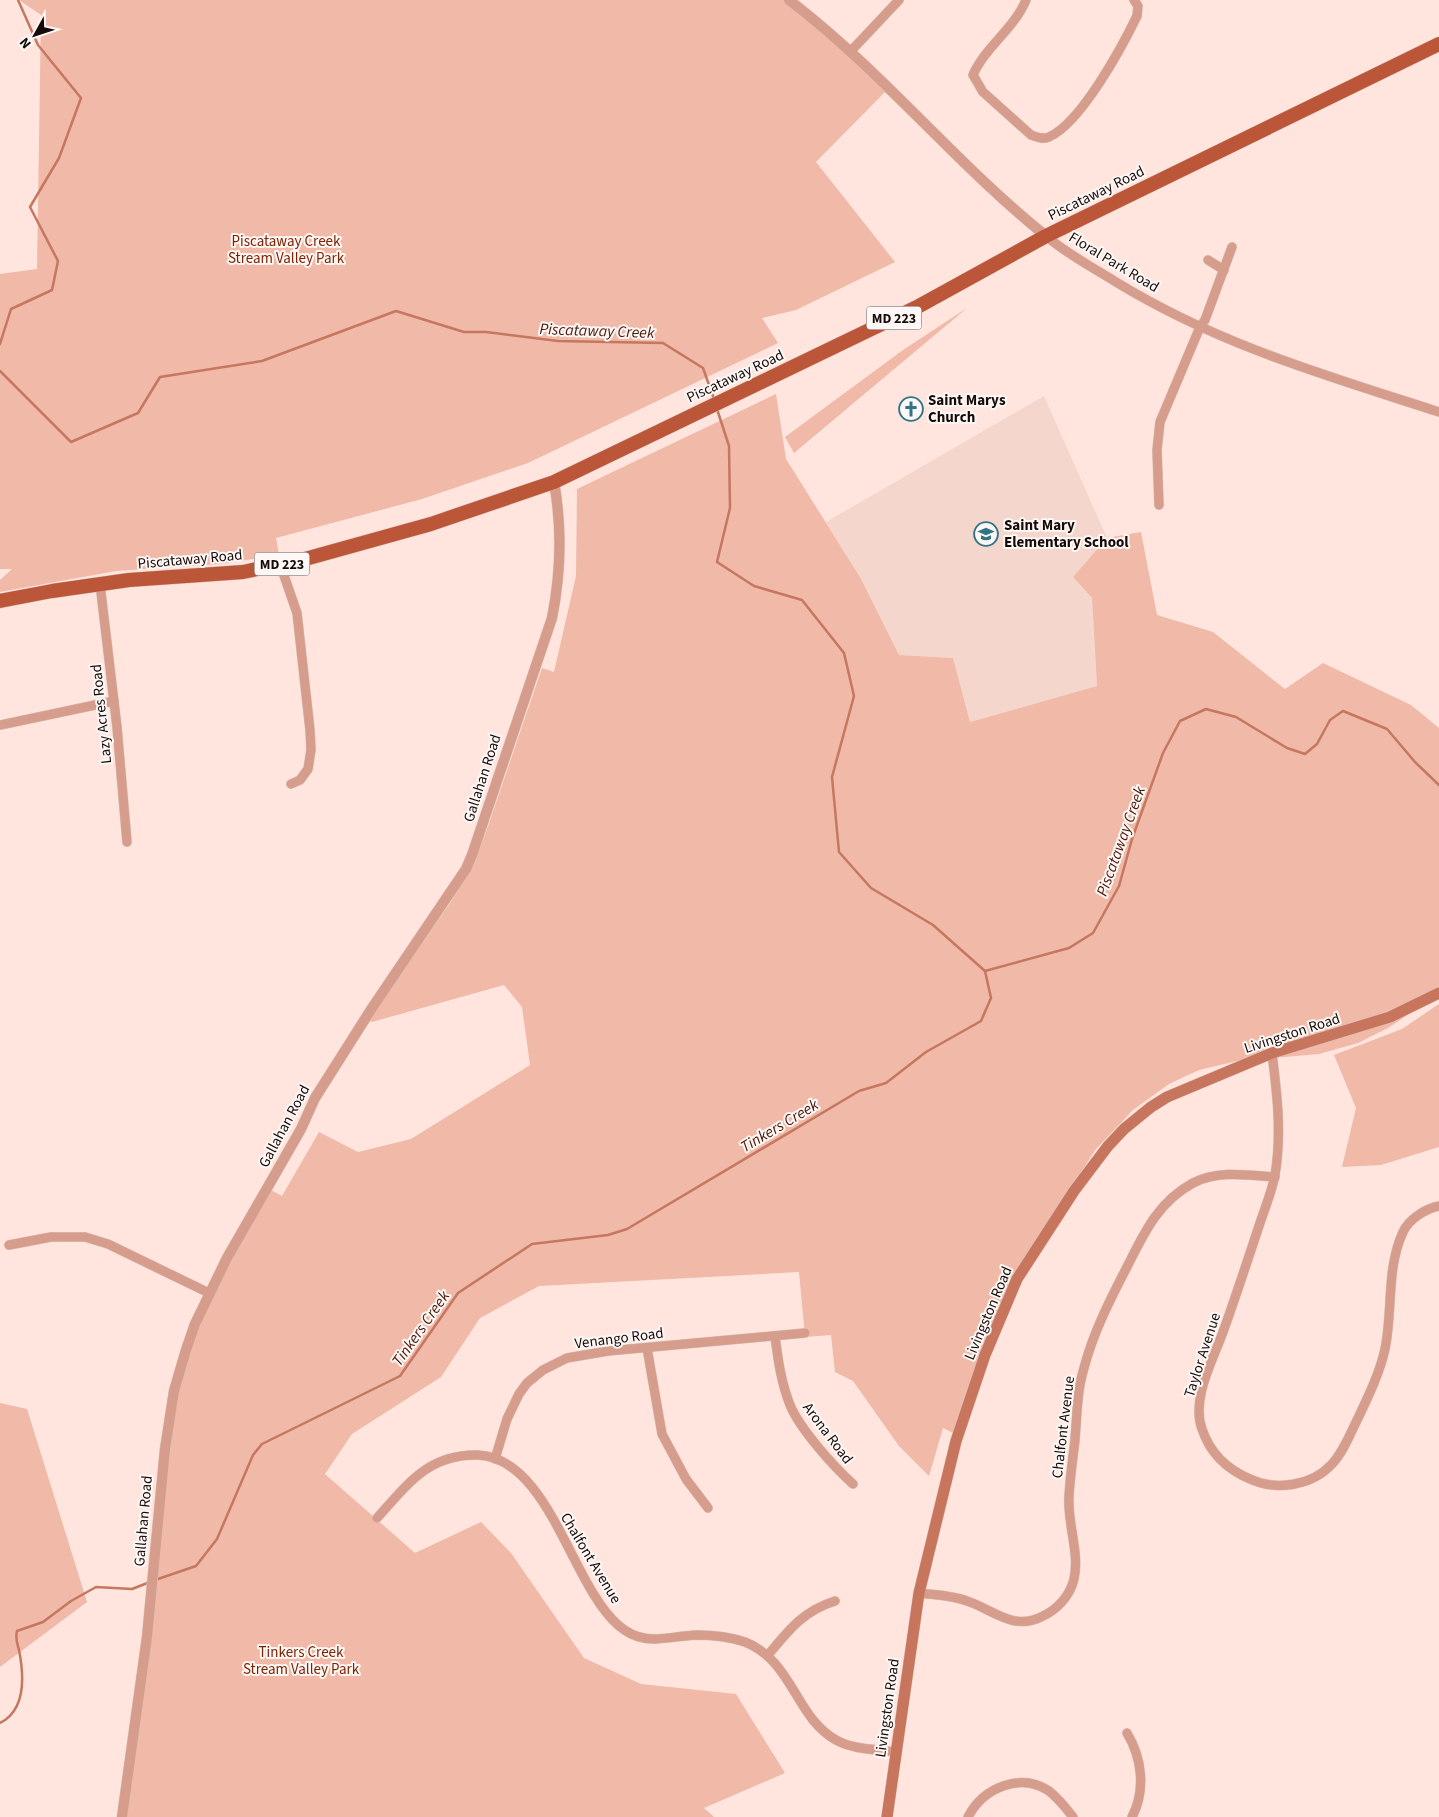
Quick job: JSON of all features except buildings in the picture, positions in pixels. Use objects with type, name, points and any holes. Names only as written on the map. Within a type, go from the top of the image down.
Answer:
[{"type":"main road","name":"Piscataway Road","points":[[0,601],[100,584],[212,575],[280,564],[431,524],[554,482],[919,306],[1046,236],[1439,44]]},
{"type":"main road","name":"Livingston Road","points":[[887,1817],[919,1593],[956,1441],[985,1355],[1017,1279],[1038,1245],[1092,1166],[1108,1146],[1138,1117],[1167,1097],[1188,1086],[1272,1052],[1390,1017],[1439,993]]},
{"type":"street","name":"Floral Park Road","points":[[789,0],[850,52],[979,177],[1046,236],[1071,255],[1141,297],[1200,327],[1304,369],[1439,412]]},
{"type":"street","points":[[850,52],[899,0]]},
{"type":"street","points":[[1026,0],[1012,25],[978,64],[973,75],[983,92],[1031,135],[1040,139],[1048,138],[1060,129],[1085,102],[1105,74],[1137,16],[1138,6],[1134,0]]},
{"type":"street","points":[[1158,504],[1157,450],[1160,422],[1200,327],[1205,320],[1232,247]]},
{"type":"street","points":[[1208,260],[1224,270]]},
{"type":"street","name":"Gallahan Road","points":[[122,1817],[150,1610],[164,1449],[174,1391],[186,1350],[209,1293],[301,1129],[315,1098],[369,1012],[466,869],[472,855],[552,618],[557,589],[559,552],[554,482]]},
{"type":"street","points":[[280,564],[297,613],[310,736],[308,769],[300,780],[291,784]]},
{"type":"street","name":"Lazy Acres Road","points":[[100,584],[114,701],[126,842]]},
{"type":"street","points":[[0,725],[114,701]]},
{"type":"street","name":"Taylor Avenue","points":[[1272,1052],[1279,1118],[1275,1177],[1208,1375],[1199,1412],[1200,1423],[1205,1437],[1211,1449],[1223,1463],[1240,1475],[1255,1482],[1273,1485],[1284,1485],[1311,1479],[1332,1464],[1340,1453],[1382,1364],[1387,1340],[1394,1263],[1402,1234],[1412,1220],[1428,1210],[1439,1206]]},
{"type":"street","name":"Chalfont Avenue","points":[[919,1593],[965,1600],[1002,1618],[1021,1622],[1042,1617],[1065,1599],[1072,1586],[1076,1567],[1068,1508],[1079,1391],[1095,1332],[1112,1294],[1150,1220],[1170,1199],[1181,1191],[1194,1183],[1214,1177],[1251,1175],[1275,1177]]},
{"type":"street","points":[[9,1245],[51,1237],[85,1238],[108,1244],[209,1293]]},
{"type":"street","name":"Venango Road","points":[[495,1459],[507,1419],[519,1394],[527,1383],[543,1370],[575,1355],[805,1333]]},
{"type":"street","name":"Arona Road","points":[[775,1336],[782,1381],[791,1407],[838,1470],[852,1484]]},
{"type":"street","points":[[648,1348],[662,1434],[681,1471],[708,1508]]},
{"type":"street","name":"Chalfont Avenue","points":[[377,1518],[405,1487],[434,1463],[449,1457],[472,1455],[488,1456],[495,1459],[521,1474],[534,1490],[594,1594],[610,1617],[624,1630],[642,1638],[655,1639],[696,1635],[732,1638],[746,1643],[768,1655],[777,1663],[814,1721],[827,1734],[851,1746],[896,1752]]},
{"type":"street","points":[[768,1655],[800,1618],[818,1607],[835,1600]]},
{"type":"street","points":[[1127,1733],[1136,1749],[1140,1768],[1139,1799],[1132,1817]]},
{"type":"street","points":[[968,1817],[973,1808],[993,1790],[1016,1784],[1036,1786],[1048,1791],[1073,1817]]},
{"type":"shaded area","points":[[1044,396],[1107,538],[1073,577],[1092,598],[1097,686],[970,722],[953,658],[899,655],[860,577],[826,522]]},
{"type":"green space","name":"Piscataway Creek Stream Valley Park","points":[[19,0],[785,0],[831,37],[886,91],[816,162],[895,262],[796,310],[762,318],[778,343],[528,463],[422,499],[276,538],[279,555],[221,564],[116,571],[0,592],[0,580],[12,569],[0,569],[0,274],[37,269],[41,15]]},
{"type":"green space","points":[[967,308],[794,453],[785,437],[903,350]]},
{"type":"green space","name":"Tinkers Creek Stream Valley Park","points":[[776,394],[786,459],[860,577],[899,655],[953,658],[970,722],[1097,686],[1092,598],[1073,577],[1107,538],[1141,532],[1157,615],[1213,632],[1285,689],[1323,663],[1411,705],[1439,728],[1439,994],[1388,1028],[1358,1043],[1319,1054],[1237,1061],[1199,1070],[1169,1084],[1133,1110],[1096,1149],[1048,1223],[955,1434],[943,1428],[929,1476],[899,1446],[853,1381],[835,1372],[831,1335],[805,1337],[799,1272],[539,1286],[480,1318],[441,1377],[352,1434],[325,1474],[415,1553],[481,1522],[511,1553],[584,1658],[641,1684],[736,1694],[785,1773],[704,1808],[714,1817],[126,1817],[178,1385],[186,1368],[199,1317],[269,1189],[282,1196],[319,1132],[358,1152],[411,1139],[530,1065],[522,1007],[504,985],[372,1022],[369,1020],[452,900],[474,862],[542,668],[554,672],[576,576],[577,489]]},
{"type":"green space","points":[[1439,1004],[1439,1147],[1381,1165],[1342,1167],[1356,1108],[1334,1055],[1402,1029]]},
{"type":"green space","points":[[0,1403],[27,1409],[87,1602],[0,1667]]},
{"type":"waterway","name":"Piscataway Creek","points":[[0,344],[11,309],[52,290],[58,261],[30,207],[59,158],[81,98],[38,45],[18,0]]},
{"type":"waterway","name":"Piscataway Creek","points":[[0,371],[71,442],[138,413],[160,377],[262,361],[396,311],[464,332],[486,332],[558,341],[663,343],[703,368],[714,399]]},
{"type":"waterway","name":"Piscataway Creek","points":[[717,409],[729,446],[730,508],[717,562],[754,586],[802,600],[844,653],[854,696],[832,777],[839,852],[871,888],[933,925],[985,971]]},
{"type":"waterway","name":"Piscataway Creek","points":[[985,971],[1069,948],[1093,933],[1119,886],[1132,839],[1163,753],[1180,721],[1206,709],[1236,717],[1287,748],[1305,754],[1317,744],[1330,720],[1343,711],[1387,729],[1415,762],[1439,785]]},
{"type":"waterway","name":"Tinkers Creek","points":[[155,1580],[196,1566],[217,1539],[253,1455],[262,1444],[400,1376],[458,1293],[532,1244],[608,1235],[627,1229],[859,1091],[886,1083],[926,1052],[981,1021],[991,998],[985,971]]},
{"type":"waterway","name":"Tinkers Creek","points":[[0,1723],[15,1710],[21,1691],[22,1670],[16,1638],[17,1631],[43,1622],[71,1601],[96,1587],[132,1589],[150,1582]]},
{"type":"place","name":"Saint Marys Church","points":[[911,409]]},
{"type":"place","name":"Saint Mary Elementary School","points":[[986,534]]}]
